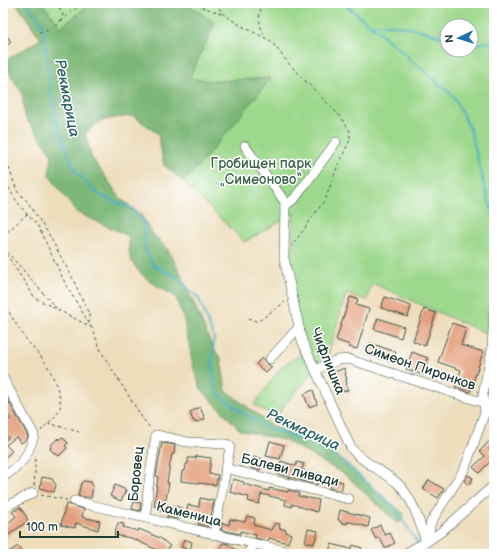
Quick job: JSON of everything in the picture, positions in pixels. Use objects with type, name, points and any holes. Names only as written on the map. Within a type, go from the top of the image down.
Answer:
[{"type":"street","points":[[285,206],[295,198],[336,142]]},
{"type":"street","name":"Чифлишка","points":[[245,146],[285,202],[284,258],[302,341],[351,448],[357,456],[396,482],[407,496],[419,520],[419,547]]},
{"type":"street","points":[[419,547],[431,522],[465,468],[485,412],[483,394],[492,350],[494,309]]},
{"type":"street","points":[[270,359],[299,327]]},
{"type":"street","name":"Симеон Пиронков","points":[[315,370],[338,360],[348,359],[494,406]]},
{"type":"street","points":[[3,378],[34,435],[28,453],[21,463],[3,477]]},
{"type":"street","points":[[156,434],[187,442],[229,445],[214,535]]},
{"type":"street","name":"Боровец","points":[[146,518],[148,488],[156,434]]},
{"type":"street","name":"Балеви ливади","points":[[225,468],[349,499]]},
{"type":"street","points":[[404,554],[419,547],[441,532],[494,485]]},
{"type":"street","points":[[3,508],[33,493]]},
{"type":"street","name":"Каменица","points":[[74,501],[298,554]]},
{"type":"street","points":[[247,554],[255,544]]},
{"type":"path","points":[[57,3],[63,15],[61,21]]},
{"type":"path","points":[[39,32],[48,31],[82,3]]},
{"type":"path","points":[[197,3],[202,7],[223,14],[238,24],[271,41],[289,64],[340,116],[350,131],[350,140],[336,170],[326,198],[293,246]]},
{"type":"path","points":[[216,3],[223,14]]},
{"type":"path","points":[[263,3],[259,11],[259,24],[266,38]]},
{"type":"path","points":[[3,151],[18,191],[28,201],[48,233],[72,277],[89,314],[89,323]]},
{"type":"path","points":[[3,177],[10,192],[37,224],[66,285],[92,328],[102,353],[143,419],[156,434]]},
{"type":"path","points":[[3,236],[27,214]]},
{"type":"path","points":[[3,248],[35,298],[92,328]]},
{"type":"path","points":[[3,248],[58,309]]},
{"type":"path","points":[[248,318],[256,321],[260,320],[293,298]]},
{"type":"path","points":[[3,302],[24,336],[46,364],[56,386],[61,406],[59,412],[47,423],[39,437]]},
{"type":"path","points":[[47,423],[78,432]]},
{"type":"path","points":[[35,451],[33,493],[74,501]]},
{"type":"green space","points":[[16,3],[42,3],[61,27],[92,3],[186,3],[215,23],[189,78],[213,81],[271,78],[184,182],[164,165],[158,134],[134,116],[113,118],[101,122],[90,129],[85,135],[92,158],[121,199],[141,215],[153,234],[168,250],[181,274],[212,346],[221,359],[226,391],[273,426],[311,441],[321,442],[404,514],[402,521],[397,523],[347,476],[287,441],[240,430],[201,389],[193,365],[184,320],[176,297],[149,280],[137,269],[129,253],[129,236],[76,212],[49,175],[52,154],[25,117],[22,93],[3,62],[41,39]]},
{"type":"green space","points":[[42,3],[92,3],[61,27]]},
{"type":"green space","name":"Гробищен парк „Симеоново“","points":[[186,3],[494,3],[494,309],[492,336],[372,283],[367,300],[346,294],[325,365],[315,370],[285,404],[277,417],[254,405],[282,366],[300,355],[297,310],[287,256],[293,248],[293,216],[295,213],[244,242],[184,182],[270,79],[213,81],[189,78],[215,23]]},
{"type":"building","points":[[3,30],[11,42],[3,48]]},
{"type":"building","points":[[350,297],[358,299],[356,305],[369,309],[357,349],[349,347],[350,345],[336,340]]},
{"type":"building","points":[[385,297],[411,306],[408,317],[381,308]]},
{"type":"building","points":[[424,309],[436,313],[425,346],[413,341]]},
{"type":"building","points":[[378,318],[404,327],[401,338],[374,329]]},
{"type":"building","points":[[452,323],[466,328],[461,345],[483,352],[470,392],[455,387],[461,370],[438,362]]},
{"type":"building","points":[[370,343],[396,352],[392,362],[366,354]]},
{"type":"building","points":[[412,352],[428,358],[423,375],[406,369]]},
{"type":"building","points":[[262,358],[272,367],[266,373],[256,364]]},
{"type":"building","points":[[344,368],[348,390],[338,393],[335,372]]},
{"type":"building","points":[[494,382],[494,399],[489,396],[489,394]]},
{"type":"building","points":[[313,390],[317,404],[309,407],[304,394]]},
{"type":"building","points":[[3,391],[28,436],[27,439],[21,443],[16,437],[6,445],[12,451],[3,459],[3,441],[8,438],[3,431],[3,425],[11,419],[5,411],[3,413]]},
{"type":"building","points":[[200,407],[205,419],[195,423],[190,412]]},
{"type":"building","points":[[494,436],[494,440],[489,450],[494,455],[494,458],[479,473],[473,467],[485,456],[480,451]]},
{"type":"building","points":[[62,437],[68,443],[65,446],[67,448],[59,456],[50,449],[50,446],[58,438],[59,440]]},
{"type":"building","points":[[270,441],[284,445],[280,459],[266,456]]},
{"type":"building","points":[[162,443],[175,445],[174,454],[172,454],[170,464],[167,483],[169,483],[165,504],[182,508],[179,519],[167,517],[168,512],[158,510],[158,507],[154,506],[158,477],[156,476]]},
{"type":"building","points":[[196,456],[211,458],[209,474],[218,475],[216,485],[181,481],[182,471],[185,471],[186,464],[188,464],[188,458],[196,458]]},
{"type":"building","points":[[254,457],[262,459],[260,470],[251,468]]},
{"type":"building","points":[[281,461],[296,466],[297,462],[304,464],[302,469],[303,471],[320,475],[317,485],[277,474]]},
{"type":"building","points":[[468,475],[473,478],[469,485],[464,481]]},
{"type":"building","points":[[42,477],[52,479],[56,485],[54,492],[40,488]]},
{"type":"building","points":[[233,479],[244,482],[244,484],[269,491],[269,488],[288,492],[288,490],[299,493],[298,496],[319,500],[317,512],[292,504],[292,507],[285,505],[286,500],[261,494],[259,504],[248,501],[249,497],[230,492]]},
{"type":"building","points":[[331,479],[343,482],[341,491],[329,488]]},
{"type":"building","points":[[429,480],[444,489],[438,498],[423,489]]},
{"type":"building","points":[[84,481],[91,482],[93,486],[91,498],[78,496],[81,483]]},
{"type":"building","points":[[115,485],[126,490],[121,501],[110,496]]},
{"type":"building","points":[[200,498],[214,501],[209,527],[198,524],[200,516],[186,513],[188,505],[199,507]]},
{"type":"building","points":[[134,502],[141,503],[140,511],[132,509]]},
{"type":"building","points":[[66,504],[84,509],[82,517],[100,521],[98,530],[76,523],[75,528],[61,525]]},
{"type":"building","points":[[20,507],[28,521],[3,539],[3,528],[16,516],[12,512]]},
{"type":"building","points":[[340,510],[370,518],[368,527],[350,522],[347,522],[347,524],[340,522],[340,520],[338,520]]},
{"type":"building","points":[[247,516],[255,518],[254,525],[271,530],[275,523],[280,524],[279,528],[286,530],[286,532],[291,534],[288,543],[269,538],[268,541],[255,538],[256,535],[241,531],[240,534],[221,530],[222,523],[229,525],[230,519],[245,522]]},
{"type":"building","points":[[118,523],[124,524],[123,527],[138,531],[139,529],[160,538],[170,546],[164,554],[153,554],[155,549],[131,538],[114,535]]},
{"type":"building","points":[[380,525],[385,535],[390,533],[395,543],[385,548],[379,537],[376,539],[371,530]]},
{"type":"building","points":[[308,529],[318,531],[314,544],[305,542]]},
{"type":"building","points":[[184,539],[192,542],[190,550],[181,547]]},
{"type":"building","points":[[223,543],[228,544],[241,554],[223,554],[218,550]]},
{"type":"building","points":[[331,544],[351,549],[353,545],[362,548],[360,554],[350,554],[342,551],[342,554],[336,554],[329,552]]},
{"type":"building","points":[[18,546],[24,554],[6,554]]},
{"type":"waterway","name":"Рекмарица","points":[[26,3],[43,25],[51,94],[59,131],[75,171],[99,195],[131,208],[144,223],[144,246],[153,265],[178,278],[199,299],[214,338],[212,362],[216,392],[240,411],[267,428],[314,444],[343,461],[395,508],[418,544]]},
{"type":"waterway","points":[[343,3],[384,36],[454,97],[470,129],[488,200],[494,214]]},
{"type":"waterway","points":[[371,25],[400,26],[439,36]]},
{"type":"waterway","points":[[479,43],[494,42]]},
{"type":"waterway","name":"Рекмарица","points":[[421,548],[426,554]]}]
